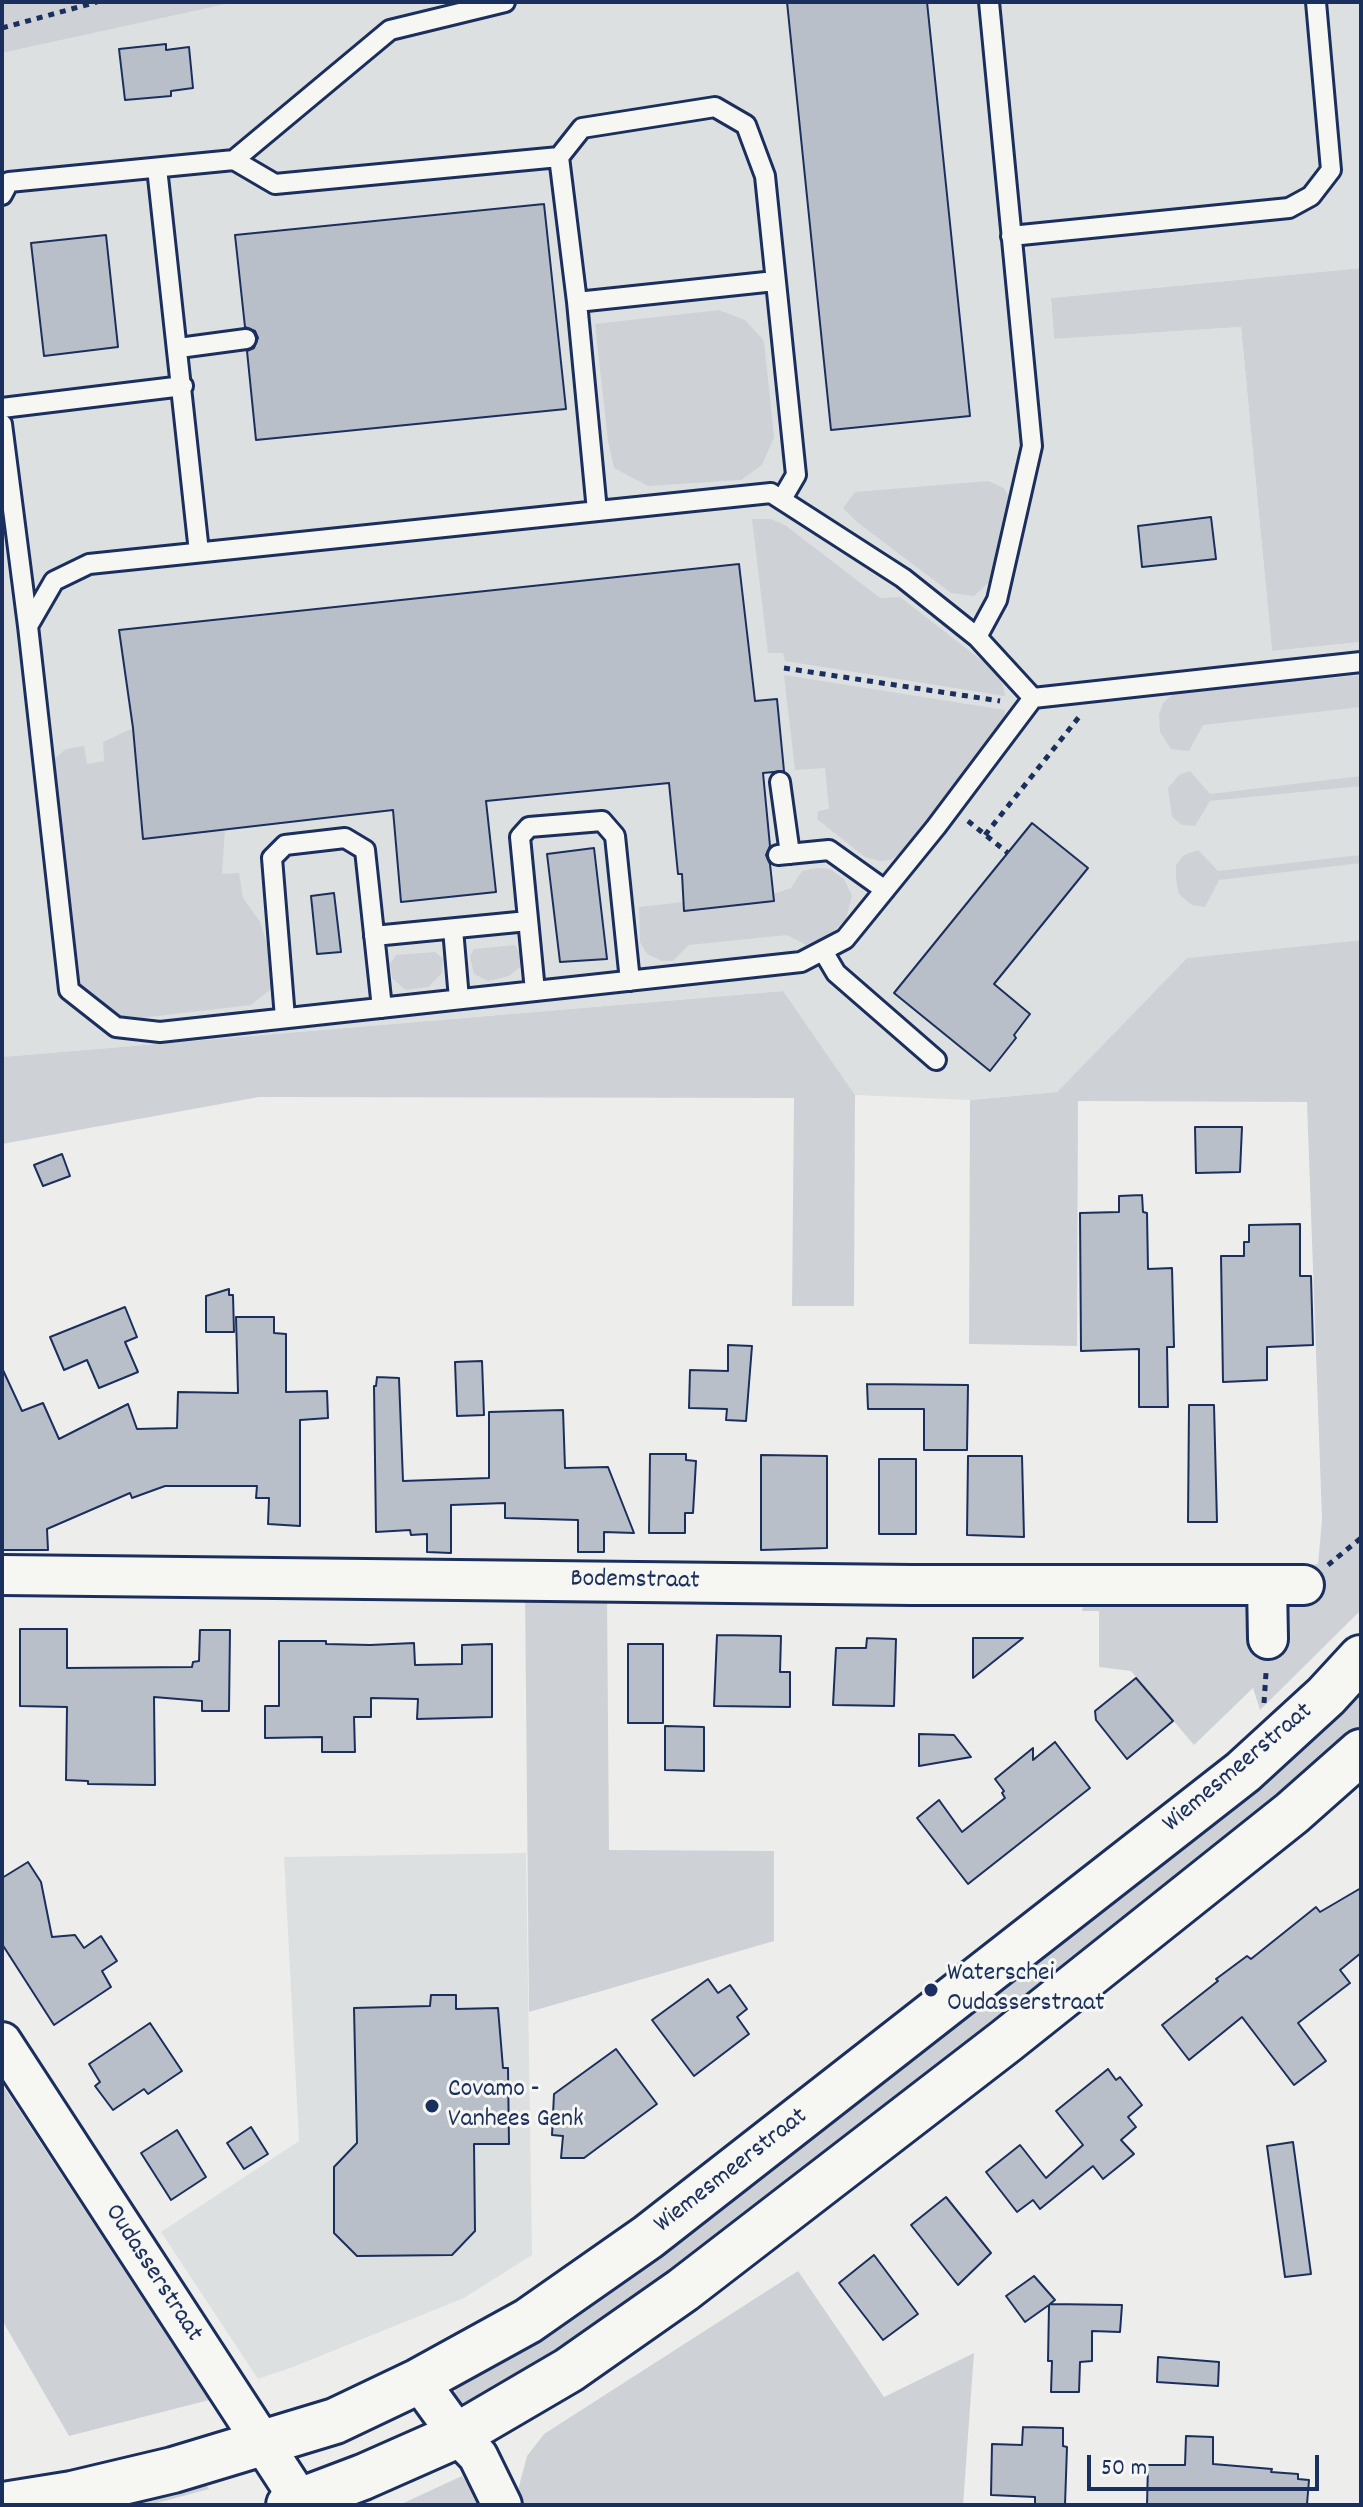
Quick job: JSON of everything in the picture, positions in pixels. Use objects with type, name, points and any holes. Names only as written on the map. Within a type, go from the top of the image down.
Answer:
[{"type":"main road","name":"Wiemesmeerstraat","points":[[3,2505],[72,2494],[173,2470],[335,2421],[419,2381],[528,2321],[648,2237],[1243,1772],[1326,1696],[1361,1658]]},
{"type":"main road","points":[[298,2504],[458,2435],[569,2370],[683,2290],[1019,2031],[1292,1813],[1361,1752]]},
{"type":"street","name":"Bodemstraat","points":[[2,1575],[912,1585],[1297,1581]]},
{"type":"street","points":[[1268,1639],[1297,1581]]},
{"type":"street","name":"Oudasserstraat","points":[[2,2042],[265,2444],[298,2504]]},
{"type":"street","points":[[419,2381],[458,2435],[478,2456],[502,2505]]},
{"type":"lane","points":[[2,195],[9,182],[234,160],[390,30],[505,2]]},
{"type":"lane","points":[[977,637],[997,600],[1032,446],[989,2]]},
{"type":"lane","points":[[1011,236],[1289,208],[1311,196],[1331,170],[1316,2]]},
{"type":"lane","points":[[597,511],[577,302],[559,157],[582,128],[715,107],[746,125],[765,176],[796,475],[782,499]]},
{"type":"lane","points":[[234,160],[275,184],[559,157]]},
{"type":"lane","points":[[157,168],[199,552]]},
{"type":"lane","points":[[577,302],[775,281]]},
{"type":"lane","points":[[179,348],[246,339]]},
{"type":"lane","points":[[2,408],[183,386]]},
{"type":"lane","points":[[2,424],[8,520],[21,575],[28,626],[69,990],[116,1027],[160,1032],[801,962],[845,939],[1031,702],[1100,691],[1361,662]]},
{"type":"lane","points":[[28,626],[54,581],[89,564],[771,493],[903,578],[977,637],[1031,702]]},
{"type":"lane","points":[[2,577],[21,575]]},
{"type":"lane","points":[[780,782],[784,854],[829,850],[885,890]]},
{"type":"lane","points":[[535,991],[520,837],[529,827],[602,821],[615,836],[630,981]]},
{"type":"lane","points":[[285,1018],[272,858],[285,845],[345,838],[365,850],[382,1008]]},
{"type":"lane","points":[[374,936],[528,921]]},
{"type":"lane","points":[[453,929],[459,999]]},
{"type":"lane","points":[[823,951],[836,973],[936,1060]]},
{"type":"path","points":[[2,28],[97,2]]},
{"type":"path","points":[[784,668],[1031,702]]},
{"type":"path","points":[[985,835],[1100,691]]},
{"type":"path","points":[[951,807],[1008,853]]},
{"type":"path","points":[[1297,1581],[1361,1538]]},
{"type":"shaded area","points":[[2,2],[236,2],[2,53]]},
{"type":"shaded area","points":[[236,2],[1361,2],[1361,268],[1051,298],[1054,339],[1241,327],[1272,651],[1361,642],[1361,940],[1187,958],[1057,1092],[970,1100],[855,1095],[782,991],[2,1057],[2,53]]},
{"type":"shaded area","points":[[1361,268],[1361,642],[1272,651],[1241,327],[1054,339],[1051,298]]},
{"type":"shaded area","points":[[719,310],[745,320],[764,341],[774,437],[762,465],[741,480],[648,486],[614,468],[608,441],[595,324]]},
{"type":"shaded area","points":[[988,481],[1004,488],[1012,503],[992,580],[974,596],[951,593],[843,508],[855,492]]},
{"type":"shaded area","points":[[752,519],[771,519],[785,525],[880,598],[900,597],[994,670],[1003,685],[1005,696],[785,661],[783,653],[768,653]]},
{"type":"shaded area","points":[[784,675],[1005,710],[1004,722],[902,854],[880,861],[865,857],[817,819],[818,811],[829,809],[825,768],[795,770]]},
{"type":"shaded area","points":[[1361,675],[1361,707],[1203,725],[1189,751],[1171,749],[1160,732],[1159,715],[1163,703],[1173,694]]},
{"type":"shaded area","points":[[133,728],[143,838],[225,828],[222,874],[239,873],[243,898],[260,922],[269,951],[271,989],[251,1005],[132,1019],[115,1016],[91,1002],[80,983],[55,758],[66,749],[84,746],[87,764],[104,761],[103,742]]},
{"type":"shaded area","points":[[1190,771],[1210,794],[1361,776],[1361,786],[1210,801],[1195,826],[1182,825],[1172,817],[1168,788],[1179,775]]},
{"type":"shaded area","points":[[1198,850],[1218,871],[1361,855],[1361,863],[1219,880],[1205,907],[1192,905],[1179,894],[1176,880],[1176,865],[1184,855]]},
{"type":"shaded area","points":[[830,869],[844,879],[852,896],[846,919],[828,936],[806,945],[787,935],[689,945],[673,961],[662,961],[647,954],[640,942],[639,907],[683,902],[686,911],[773,901],[773,894],[791,888],[802,871]]},
{"type":"shaded area","points":[[1361,940],[1361,1610],[1260,1710],[1253,1688],[1194,1745],[1131,1671],[1099,1667],[1099,1611],[1082,1611],[1086,1595],[1238,1596],[1280,1612],[1291,1598],[1308,1597],[1310,1565],[1318,1564],[1322,1520],[1307,1102],[1078,1101],[1077,1346],[969,1344],[970,1100],[1057,1092],[1187,958]]},
{"type":"shaded area","points":[[515,945],[521,956],[520,967],[509,976],[488,981],[474,974],[470,956],[474,949]]},
{"type":"shaded area","points":[[435,952],[443,959],[442,973],[428,987],[406,990],[392,978],[390,964],[396,955]]},
{"type":"shaded area","points":[[783,991],[855,1095],[854,1306],[792,1306],[794,1098],[259,1097],[2,1144],[2,1057]]},
{"type":"shaded area","points":[[607,1591],[609,1850],[774,1851],[774,1941],[529,2012],[525,1592]]},
{"type":"shaded area","points":[[1361,1688],[1361,1728],[1355,1736],[801,2178],[558,2353],[470,2405],[461,2407],[454,2398],[457,2382]]},
{"type":"shaded area","points":[[526,1853],[532,2255],[464,2298],[258,2379],[161,2232],[299,2141],[284,1857]]},
{"type":"shaded area","points":[[2,2084],[209,2400],[69,2436],[2,2320]]},
{"type":"shaded area","points":[[798,2271],[884,2397],[974,2353],[963,2505],[522,2505],[518,2490],[527,2456],[544,2434]]},
{"type":"shaded area","points":[[462,2476],[483,2505],[399,2505]]},
{"type":"shaded area","points":[[206,2484],[209,2489],[150,2505],[114,2505]]},
{"type":"building","points":[[787,2],[927,2],[970,416],[831,430]]},
{"type":"building","points":[[166,44],[166,50],[189,47],[193,88],[171,91],[171,96],[125,100],[119,49]]},
{"type":"building","points":[[544,204],[566,409],[256,440],[247,351],[254,348],[258,338],[255,331],[245,327],[235,235]]},
{"type":"building","points":[[106,235],[118,347],[44,356],[31,243]]},
{"type":"building","points":[[1211,517],[1216,559],[1142,567],[1138,526]]},
{"type":"building","points":[[739,564],[755,701],[777,699],[784,771],[763,773],[770,846],[766,855],[774,901],[684,911],[669,783],[486,801],[496,892],[401,902],[393,810],[143,839],[133,728],[119,630]]},
{"type":"building","points":[[1032,823],[1088,868],[994,984],[1030,1014],[990,1071],[894,993]]},
{"type":"building","points":[[594,848],[607,959],[560,962],[547,854]]},
{"type":"building","points":[[334,893],[341,952],[317,954],[311,896]]},
{"type":"building","points":[[1195,1127],[1242,1127],[1240,1172],[1196,1173]]},
{"type":"building","points":[[62,1154],[70,1176],[43,1186],[34,1165]]},
{"type":"building","points":[[1142,1195],[1143,1212],[1147,1213],[1148,1269],[1172,1268],[1174,1347],[1167,1347],[1168,1407],[1139,1407],[1139,1349],[1081,1351],[1080,1213],[1119,1212],[1119,1196]]},
{"type":"building","points":[[1300,1224],[1300,1276],[1311,1276],[1313,1345],[1267,1347],[1267,1380],[1223,1382],[1221,1256],[1244,1256],[1244,1242],[1249,1242],[1249,1225]]},
{"type":"building","points":[[229,1289],[229,1295],[233,1295],[234,1332],[206,1332],[206,1296]]},
{"type":"building","points":[[125,1307],[137,1337],[125,1342],[138,1372],[99,1388],[87,1360],[64,1370],[50,1337]]},
{"type":"building","points":[[236,1317],[274,1317],[274,1333],[286,1334],[286,1392],[327,1391],[328,1418],[300,1420],[300,1526],[268,1524],[269,1498],[256,1498],[257,1486],[165,1486],[132,1498],[130,1493],[47,1529],[48,1550],[2,1550],[2,1368],[22,1411],[43,1403],[59,1439],[128,1404],[137,1429],[177,1428],[178,1392],[238,1393]]},
{"type":"building","points":[[728,1345],[752,1346],[746,1421],[726,1420],[727,1409],[689,1408],[690,1370],[728,1371]]},
{"type":"building","points":[[482,1361],[484,1415],[457,1416],[455,1362]]},
{"type":"building","points":[[377,1377],[399,1378],[403,1481],[489,1478],[489,1412],[563,1410],[565,1468],[608,1467],[634,1533],[604,1532],[604,1552],[578,1552],[578,1520],[505,1518],[505,1503],[451,1505],[451,1553],[427,1552],[427,1534],[411,1535],[410,1530],[376,1532],[374,1386]]},
{"type":"building","points":[[867,1384],[968,1385],[967,1450],[924,1450],[924,1409],[868,1409]]},
{"type":"building","points":[[1189,1405],[1214,1405],[1217,1522],[1188,1522]]},
{"type":"building","points":[[650,1454],[686,1454],[686,1460],[696,1461],[693,1513],[685,1513],[685,1533],[649,1533]]},
{"type":"building","points":[[761,1455],[827,1456],[827,1548],[761,1550]]},
{"type":"building","points":[[968,1456],[1022,1456],[1024,1537],[967,1535]]},
{"type":"building","points":[[879,1459],[916,1459],[916,1534],[879,1534]]},
{"type":"building","points":[[20,1629],[67,1629],[67,1668],[192,1667],[193,1662],[199,1661],[200,1630],[230,1630],[229,1711],[202,1711],[202,1701],[154,1697],[155,1785],[88,1784],[88,1781],[66,1780],[67,1707],[20,1706]]},
{"type":"building","points":[[717,1635],[781,1636],[780,1672],[790,1672],[790,1707],[714,1706]]},
{"type":"building","points":[[867,1638],[896,1639],[894,1706],[833,1705],[836,1648],[866,1648]]},
{"type":"building","points":[[973,1638],[1023,1638],[973,1678]]},
{"type":"building","points":[[279,1641],[370,1645],[414,1643],[415,1665],[462,1664],[462,1645],[492,1644],[492,1717],[417,1719],[418,1699],[371,1698],[371,1717],[354,1717],[355,1752],[322,1752],[322,1737],[265,1738],[265,1706],[279,1706]]},
{"type":"building","points":[[628,1644],[663,1644],[663,1723],[628,1723]]},
{"type":"building","points":[[1136,1678],[1173,1721],[1127,1759],[1096,1720],[1095,1711]]},
{"type":"building","points":[[665,1726],[704,1727],[704,1771],[665,1770]]},
{"type":"building","points":[[919,1734],[954,1735],[971,1757],[919,1766]]},
{"type":"building","points":[[1055,1742],[1090,1788],[968,1884],[917,1818],[939,1800],[962,1832],[1005,1798],[995,1779],[1033,1748],[1033,1760]]},
{"type":"building","points":[[28,1862],[41,1882],[52,1937],[75,1935],[84,1948],[101,1936],[117,1961],[102,1971],[111,1987],[54,2025],[2,1944],[2,1878]]},
{"type":"building","points":[[1361,1888],[1361,1953],[1340,1970],[1350,1983],[1298,2023],[1326,2061],[1294,2085],[1242,2017],[1189,2060],[1162,2025],[1218,1981],[1216,1979],[1247,1956],[1251,1959],[1316,1907],[1320,1912]]},
{"type":"building","points":[[708,1979],[718,1993],[730,1985],[747,2009],[737,2017],[749,2034],[694,2076],[652,2020]]},
{"type":"building","name":"Covamo - Vanhees Genk","points":[[431,1995],[456,1995],[456,2009],[498,2008],[503,2068],[508,2068],[509,2144],[474,2144],[475,2231],[452,2255],[357,2256],[334,2233],[334,2167],[357,2143],[354,2008],[430,2006]]},
{"type":"building","points":[[150,2023],[182,2071],[148,2094],[144,2089],[113,2110],[95,2086],[100,2082],[89,2064]]},
{"type":"building","points":[[616,2049],[657,2104],[584,2158],[561,2158],[563,2136],[552,2135],[554,2094]]},
{"type":"building","points":[[1108,2069],[1116,2080],[1120,2077],[1142,2105],[1128,2117],[1136,2127],[1121,2140],[1134,2154],[1103,2179],[1093,2166],[1040,2209],[1033,2200],[1017,2212],[986,2172],[1020,2145],[1046,2178],[1083,2145],[1056,2111]]},
{"type":"building","points":[[251,2127],[268,2154],[244,2169],[227,2143]]},
{"type":"building","points":[[177,2130],[206,2177],[171,2200],[141,2153]]},
{"type":"building","points":[[1293,2142],[1311,2274],[1285,2277],[1267,2146]]},
{"type":"building","points":[[946,2197],[991,2253],[958,2285],[911,2225]]},
{"type":"building","points":[[874,2255],[918,2314],[883,2340],[839,2283]]},
{"type":"building","points":[[1034,2276],[1055,2300],[1050,2304],[1122,2305],[1120,2332],[1092,2331],[1092,2361],[1080,2362],[1079,2392],[1051,2392],[1049,2305],[1025,2322],[1006,2296]]},
{"type":"building","points":[[1158,2357],[1219,2362],[1218,2386],[1157,2382]]},
{"type":"building","points":[[1023,2427],[1063,2428],[1063,2446],[1067,2447],[1065,2505],[1035,2505],[1035,2497],[991,2495],[992,2444],[1022,2445]]},
{"type":"building","points":[[1186,2436],[1213,2437],[1213,2464],[1272,2469],[1271,2472],[1298,2474],[1298,2479],[1309,2480],[1307,2504],[1147,2505],[1148,2465],[1185,2465]]},
{"type":"place","name":"Waterschei Oudasserstraat","points":[[931,1990]]},
{"type":"place","name":"Covamo - Vanhees Genk","points":[[432,2106]]}]
